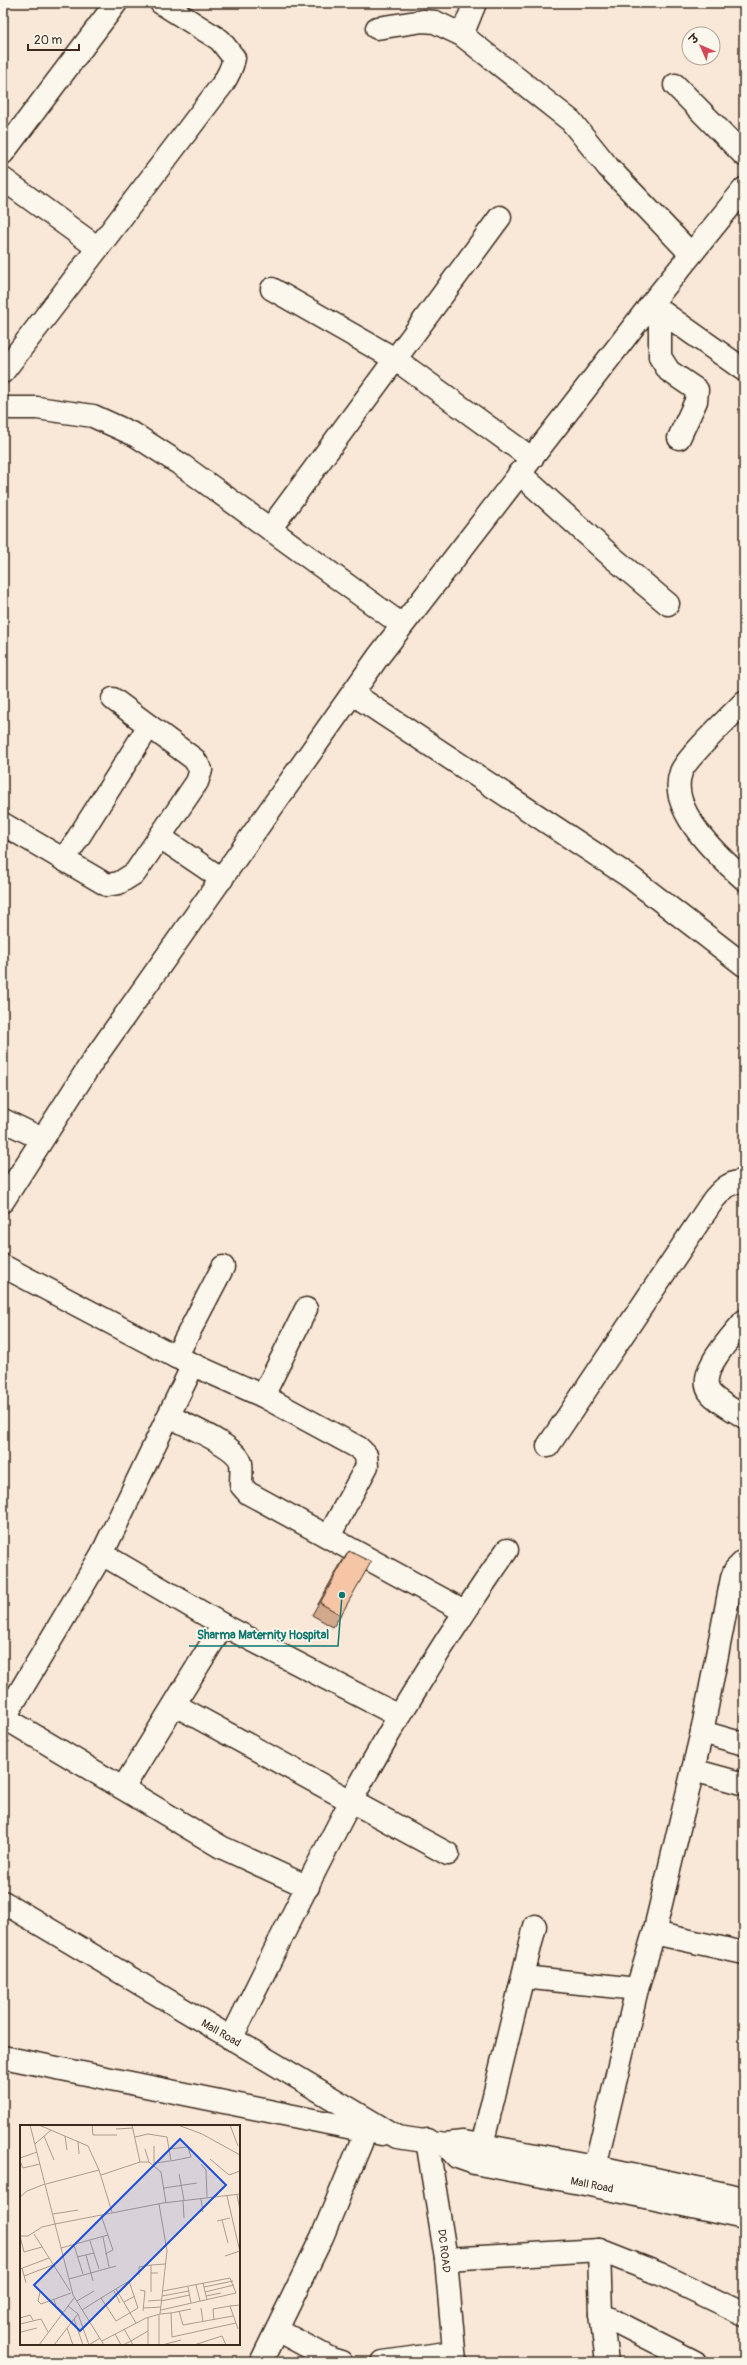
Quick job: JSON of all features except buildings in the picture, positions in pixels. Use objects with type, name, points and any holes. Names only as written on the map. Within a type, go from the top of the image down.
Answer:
[{"type":"main road","points":[[3,153],[116,3]]},
{"type":"main road","points":[[3,372],[230,74],[234,58],[220,40],[161,3]]},
{"type":"main road","points":[[462,35],[475,3]]},
{"type":"main road","points":[[377,28],[424,21],[435,22],[462,35],[571,121],[608,167],[691,254]]},
{"type":"main road","points":[[675,85],[744,155]]},
{"type":"main road","points":[[3,180],[98,248]]},
{"type":"main road","points":[[3,1201],[92,1062],[402,625],[525,466],[656,307],[691,254],[744,189]]},
{"type":"main road","points":[[270,529],[500,217]]},
{"type":"main road","points":[[272,289],[395,359],[525,466],[611,556],[668,604]]},
{"type":"main road","points":[[656,307],[744,370]]},
{"type":"main road","points":[[656,307],[660,357],[670,370],[697,390],[696,401],[679,438]]},
{"type":"main road","points":[[3,408],[37,408],[73,412],[93,416],[113,423],[135,435],[183,466],[402,625]]},
{"type":"main road","points":[[353,694],[630,877],[744,965]]},
{"type":"main road","points":[[3,824],[107,885],[119,883],[135,873],[197,782],[201,770],[194,759],[113,699]]},
{"type":"main road","points":[[742,874],[719,857],[694,827],[684,806],[678,784],[681,771],[692,757],[744,702]]},
{"type":"main road","points":[[64,860],[150,726]]},
{"type":"main road","points":[[160,837],[222,879]]},
{"type":"main road","points":[[3,1120],[42,1139]]},
{"type":"main road","points":[[548,1446],[714,1200],[723,1188],[732,1182],[744,1181]]},
{"type":"main road","points":[[3,1266],[184,1361],[263,1396],[359,1448],[366,1455],[367,1466],[329,1536]]},
{"type":"main road","points":[[223,1267],[184,1361],[169,1416],[102,1554],[4,1719],[221,1847],[308,1887]]},
{"type":"main road","points":[[263,1396],[306,1309]]},
{"type":"main road","points":[[744,1321],[711,1365],[706,1381],[706,1386],[712,1394],[744,1417]]},
{"type":"main road","points":[[169,1416],[223,1445],[235,1454],[241,1463],[241,1485],[248,1493],[464,1611]]},
{"type":"main road","points":[[231,2039],[352,1800],[399,1716],[464,1611],[507,1550]]},
{"type":"main road","points":[[102,1554],[223,1625],[399,1716]]},
{"type":"main road","points":[[592,2175],[637,1989],[654,1933],[702,1732],[732,1578],[743,1560]]},
{"type":"main road","points":[[123,1788],[223,1625]]},
{"type":"main road","points":[[175,1705],[352,1800],[448,1854]]},
{"type":"main road","points":[[702,1732],[744,1744]]},
{"type":"main road","points":[[693,1770],[744,1784]]},
{"type":"main road","name":"Mall Road","points":[[3,1902],[397,2137],[436,2142],[463,2142],[482,2145],[744,2218]]},
{"type":"main road","points":[[482,2145],[535,1926]]},
{"type":"main road","points":[[654,1933],[744,1953]]},
{"type":"main road","points":[[523,1977],[637,1989]]},
{"type":"main road","points":[[3,2057],[397,2137]]},
{"type":"main road","points":[[261,2362],[322,2237],[366,2131]]},
{"type":"main road","name":"Mall Road","points":[[436,2142],[457,2157],[474,2163],[592,2175],[744,2198]]},
{"type":"main road","name":"DC ROAD","points":[[436,2142],[454,2357]]},
{"type":"main road","points":[[599,2250],[601,2314],[607,2362]]},
{"type":"main road","points":[[446,2259],[599,2250],[660,2274],[744,2314]]},
{"type":"main road","points":[[601,2314],[695,2362]]},
{"type":"main road","points":[[277,2330],[331,2359],[341,2362]]},
{"type":"main road","points":[[383,2362],[454,2357]]},
{"type":"place","name":"Sharma Maternity Hospital","points":[[342,1595]]}]
